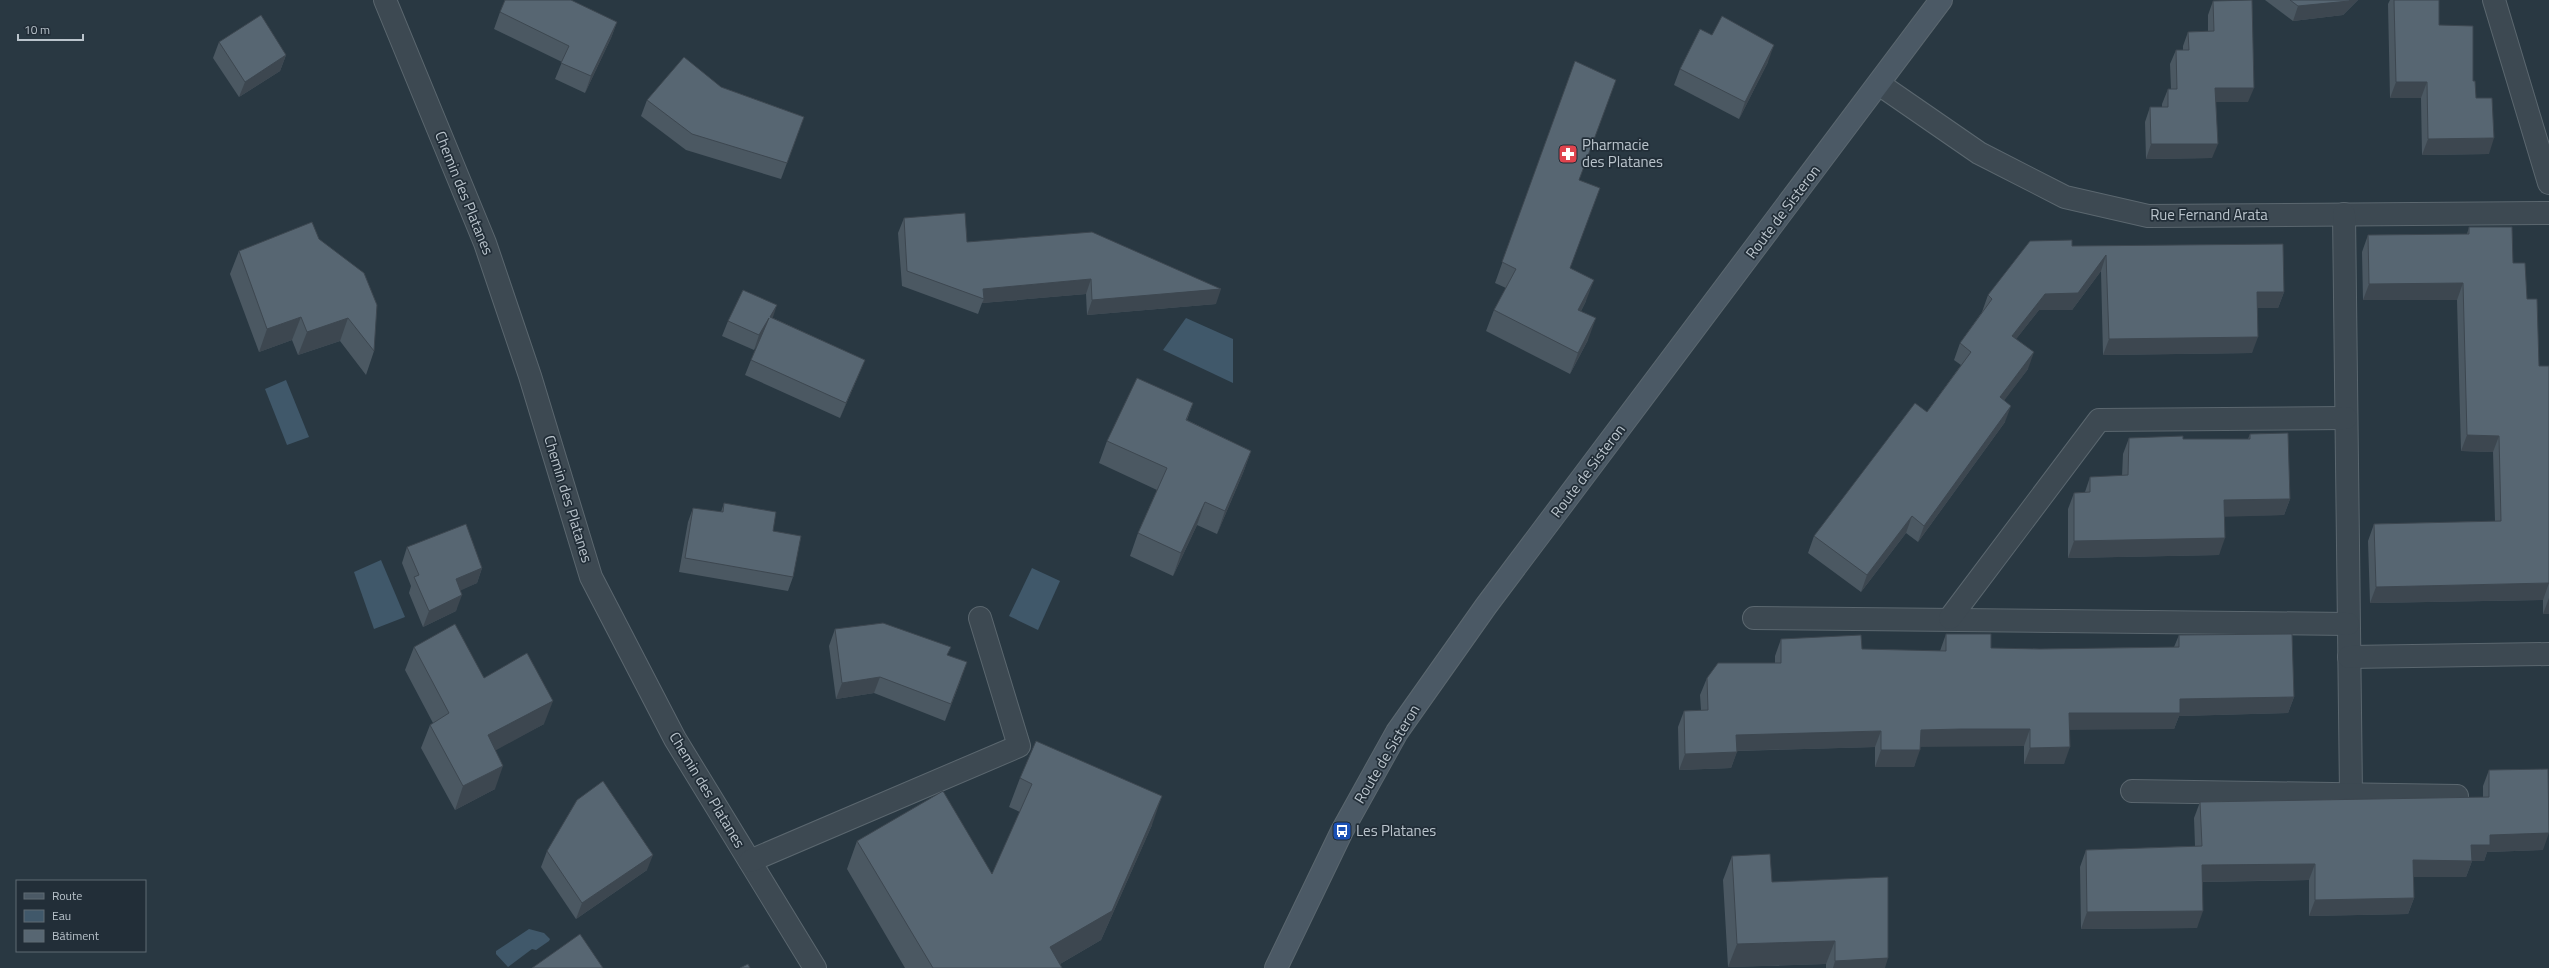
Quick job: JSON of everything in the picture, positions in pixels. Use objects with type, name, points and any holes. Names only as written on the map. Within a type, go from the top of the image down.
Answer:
[{"type":"main road","name":"Route de Sisteron","points":[[1276,968],[1342,831],[1397,732],[1486,606],[1942,0]]},
{"type":"street","name":"Chemin des Platanes","points":[[385,0],[485,243],[530,376],[591,577],[675,739],[815,968]]},
{"type":"street","points":[[2494,0],[2549,183]]},
{"type":"street","name":"Rue Fernand Arata","points":[[1879,84],[1979,153],[2065,197],[2148,216],[2549,213]]},
{"type":"street","points":[[2344,214],[2351,794]]},
{"type":"street","points":[[1950,618],[2099,420],[2346,418]]},
{"type":"street","points":[[750,861],[1019,746],[980,618]]},
{"type":"street","points":[[1754,618],[1950,618],[2348,624]]},
{"type":"street","points":[[2349,657],[2549,654]]},
{"type":"street","points":[[2132,791],[2457,796]]},
{"type":"water","points":[[1186,318],[1233,339],[1233,383],[1163,350]]},
{"type":"water","points":[[286,380],[309,437],[287,445],[265,389]]},
{"type":"water","points":[[381,560],[405,617],[374,629],[354,572]]},
{"type":"water","points":[[1032,568],[1060,581],[1038,630],[1009,616]]},
{"type":"water","points":[[529,929],[544,933],[550,939],[549,941],[536,950],[532,949],[508,967],[496,954],[496,951]]},
{"type":"building","points":[[505,0],[571,0],[617,22],[591,76],[561,63],[569,46],[500,12]]},
{"type":"building","points":[[2252,0],[2254,88],[2215,88],[2218,144],[2151,144],[2150,107],[2168,107],[2168,89],[2177,89],[2176,50],[2189,50],[2188,32],[2214,31],[2213,1]]},
{"type":"building","points":[[2290,0],[2350,0],[2298,6]]},
{"type":"building","points":[[2394,0],[2439,0],[2439,25],[2473,26],[2473,81],[2475,81],[2476,98],[2492,98],[2494,138],[2428,139],[2427,82],[2396,82]]},
{"type":"building","points":[[261,15],[286,55],[245,82],[219,42]]},
{"type":"building","points":[[1722,16],[1774,45],[1745,102],[1680,69],[1700,29],[1712,35]]},
{"type":"building","points":[[684,57],[721,87],[804,117],[787,163],[692,134],[647,100]]},
{"type":"building","points":[[1575,61],[1616,80],[1579,180],[1600,188],[1570,268],[1594,280],[1578,310],[1596,318],[1578,353],[1494,310],[1516,269],[1502,262]]},
{"type":"building","points":[[965,213],[967,242],[1092,232],[1221,289],[1092,300],[1091,279],[983,289],[984,299],[907,271],[904,218]]},
{"type":"building","points":[[312,222],[319,239],[364,273],[377,305],[374,351],[348,318],[307,332],[301,317],[267,329],[239,251]]},
{"type":"building","points":[[2469,227],[2512,227],[2513,263],[2525,263],[2527,299],[2537,299],[2539,366],[2549,366],[2549,583],[2376,587],[2374,524],[2501,521],[2499,436],[2467,435],[2463,283],[2369,284],[2368,235],[2469,234]]},
{"type":"building","points":[[2072,240],[2072,246],[2283,244],[2284,292],[2257,292],[2258,337],[2109,339],[2106,255],[2078,293],[2045,294],[2012,336],[2034,352],[2000,397],[2011,406],[1924,526],[1912,516],[1867,575],[1814,536],[1915,403],[1927,412],[1971,352],[1960,343],[1992,299],[1988,295],[2030,241]]},
{"type":"building","points":[[743,290],[777,305],[770,317],[865,360],[846,403],[751,360],[769,318],[759,335],[728,321]]},
{"type":"building","points":[[1137,378],[1193,403],[1186,420],[1251,451],[1225,511],[1205,502],[1181,553],[1138,533],[1167,468],[1107,441]]},
{"type":"building","points":[[2288,433],[2290,499],[2224,500],[2225,538],[2074,541],[2074,493],[2090,492],[2090,477],[2128,475],[2129,438],[2183,436],[2183,439],[2250,439],[2250,434]]},
{"type":"building","points":[[724,503],[776,512],[773,531],[801,536],[793,577],[685,558],[693,508],[723,512]]},
{"type":"building","points":[[466,524],[482,568],[456,579],[462,595],[429,611],[414,577],[419,575],[407,547]]},
{"type":"building","points":[[883,623],[951,647],[947,655],[967,662],[951,704],[880,677],[842,683],[835,629]]},
{"type":"building","points":[[455,624],[484,678],[527,653],[553,701],[488,735],[503,766],[463,786],[430,725],[449,713],[414,647]]},
{"type":"building","points":[[1946,634],[1991,634],[1991,648],[2040,649],[2179,647],[2179,635],[2292,634],[2294,697],[2180,699],[2180,713],[2069,713],[2070,747],[2030,748],[2030,729],[1961,729],[1921,730],[1920,750],[1881,750],[1881,731],[1736,735],[1737,752],[1685,754],[1684,711],[1708,710],[1707,678],[1718,663],[1781,663],[1781,639],[1861,635],[1862,649],[1946,651]]},
{"type":"building","points":[[1036,741],[1162,796],[1112,911],[1050,947],[1062,968],[933,968],[857,841],[943,791],[992,874],[1032,784],[1020,778]]},
{"type":"building","points":[[2548,769],[2549,833],[2490,835],[2490,845],[2471,845],[2472,861],[2413,860],[2414,898],[2315,900],[2315,864],[2202,865],[2203,911],[2087,912],[2086,850],[2202,846],[2200,802],[2489,797],[2489,770]]},
{"type":"building","points":[[603,781],[653,855],[582,903],[547,851],[577,800]]},
{"type":"building","points":[[1770,854],[1772,882],[1888,877],[1888,958],[1835,961],[1835,941],[1737,944],[1732,856]]},
{"type":"building","points":[[580,934],[603,968],[532,968]]},
{"type":"building","points":[[748,964],[750,968],[740,968]]},
{"type":"place","name":"Pharmacie des Platanes","points":[[1568,154]]},
{"type":"place","name":"Les Platanes","points":[[1342,831]]}]
